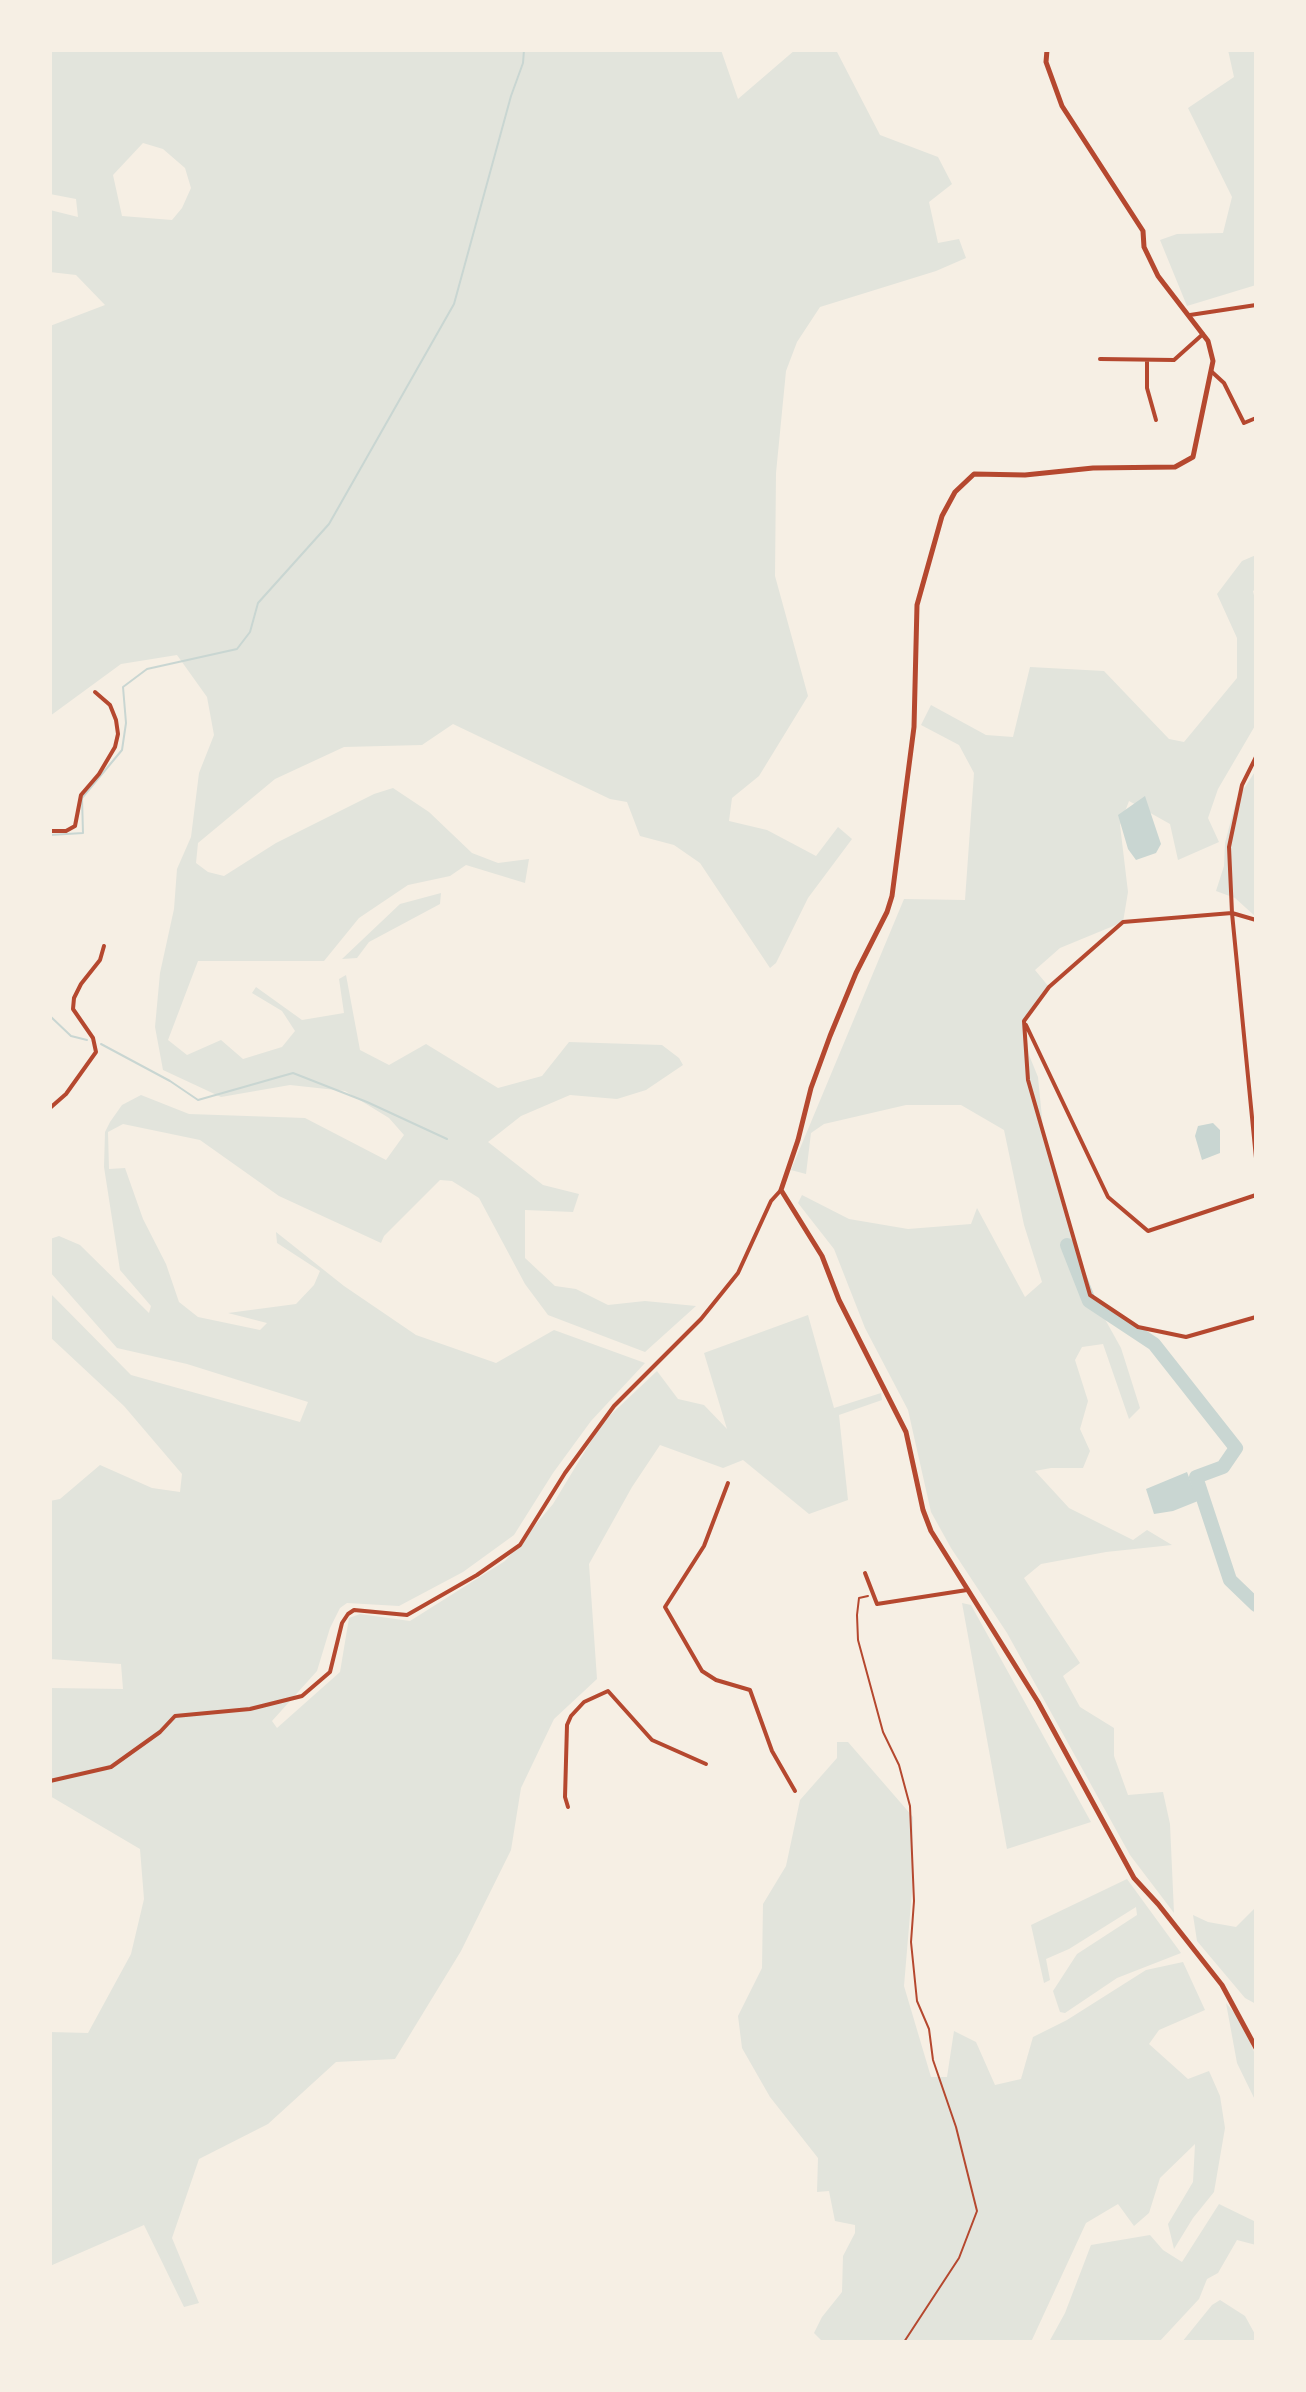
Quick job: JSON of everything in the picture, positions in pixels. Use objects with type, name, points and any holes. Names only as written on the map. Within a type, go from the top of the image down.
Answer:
[{"type":"street","points":[[50,1781],[111,1767],[160,1732],[175,1716],[250,1709],[302,1696],[330,1672],[342,1623],[348,1614],[354,1610],[407,1615],[477,1575],[520,1545],[565,1473],[614,1406],[701,1319],[738,1273],[771,1201],[781,1190],[830,1036],[892,896],[914,727],[917,605],[942,516],[955,492],[974,474],[1025,475],[1093,468],[1175,467],[1193,457],[1213,361],[1203,334],[1158,276],[1144,247],[1143,231],[1062,106],[1046,62],[1047,50]]},
{"type":"street","points":[[1190,315],[1256,305]]},
{"type":"street","points":[[1100,359],[1174,360],[1203,334]]},
{"type":"street","points":[[1147,361],[1147,388],[1156,420]]},
{"type":"street","points":[[1212,372],[1224,383],[1244,423],[1256,418]]},
{"type":"street","points":[[50,831],[66,831],[75,826],[81,795],[99,774],[115,747],[118,734],[116,720],[110,705],[95,692]]},
{"type":"street","points":[[1256,757],[1242,785],[1229,847],[1232,913],[1256,1158]]},
{"type":"street","points":[[1256,920],[1232,913],[1123,922],[1049,987],[1024,1021],[1028,1080],[1090,1295],[1138,1327],[1186,1337],[1256,1317]]},
{"type":"street","points":[[50,1108],[66,1094],[96,1052],[93,1038],[73,1009],[74,998],[100,960],[104,946]]},
{"type":"street","points":[[1024,1021],[1108,1197],[1148,1231],[1256,1195]]},
{"type":"street","points":[[781,1190],[822,1256],[839,1300],[906,1432],[927,1521],[1038,1702],[1134,1878],[1222,1985],[1256,2048]]},
{"type":"street","points":[[728,1483],[704,1546],[665,1607],[702,1671],[716,1680],[750,1690],[772,1751],[795,1791]]},
{"type":"street","points":[[865,1573],[877,1604],[967,1590]]},
{"type":"street","points":[[568,1807],[565,1797],[567,1725],[584,1702],[608,1691],[652,1740],[706,1764]]},
{"type":"path","points":[[873,1594],[859,1598],[858,1640],[883,1732],[899,1765],[910,1806],[914,1901],[911,1942],[917,2001],[929,2029],[933,2060],[956,2127],[977,2211],[959,2258],[904,2342]]},
{"type":"shaded area","points":[[50,50],[721,50],[738,99],[795,50],[836,50],[880,135],[938,157],[952,184],[929,202],[938,243],[959,239],[966,258],[936,271],[820,307],[797,342],[786,371],[776,473],[775,576],[808,696],[759,776],[732,798],[729,821],[767,830],[816,856],[838,827],[852,839],[808,898],[776,963],[770,968],[700,863],[674,845],[640,836],[627,802],[610,799],[453,724],[422,745],[344,747],[275,779],[198,843],[196,863],[208,872],[224,876],[276,843],[374,794],[393,788],[429,812],[472,853],[498,863],[529,859],[525,883],[466,865],[450,876],[408,885],[359,918],[324,961],[198,961],[168,1040],[187,1055],[221,1040],[243,1059],[282,1047],[295,1031],[282,1011],[252,993],[256,987],[302,1020],[344,1013],[339,979],[346,975],[360,1050],[389,1065],[426,1044],[498,1088],[542,1076],[569,1042],[662,1045],[683,1065],[646,1090],[617,1099],[570,1095],[521,1116],[488,1142],[543,1185],[579,1194],[573,1212],[525,1210],[525,1258],[555,1286],[576,1289],[608,1305],[645,1301],[696,1306],[645,1352],[548,1315],[525,1284],[479,1198],[452,1181],[440,1180],[384,1236],[381,1243],[279,1196],[200,1140],[123,1124],[108,1132],[109,1169],[125,1168],[179,1302],[198,1317],[260,1330],[267,1323],[228,1313],[296,1304],[314,1285],[320,1271],[277,1243],[276,1232],[344,1286],[416,1335],[496,1363],[554,1330],[645,1363],[591,1421],[514,1535],[463,1572],[399,1606],[347,1603],[340,1608],[330,1628],[317,1671],[272,1721],[277,1728],[340,1672],[349,1618],[360,1614],[410,1621],[505,1561],[553,1504],[602,1423],[657,1371],[678,1399],[704,1405],[727,1429],[704,1353],[808,1315],[834,1408],[881,1393],[882,1400],[839,1415],[848,1500],[809,1514],[743,1460],[723,1468],[660,1445],[632,1487],[589,1564],[597,1679],[554,1719],[521,1788],[511,1850],[461,1951],[395,2059],[336,2062],[268,2124],[199,2159],[172,2238],[199,2303],[184,2307],[144,2225],[50,2266],[50,2032],[88,2033],[131,1954],[144,1899],[140,1849],[50,1796],[50,1664],[51,1688],[123,1689],[121,1664],[50,1659],[50,1501],[60,1499],[100,1465],[152,1488],[180,1492],[182,1474],[124,1406],[50,1337],[50,1293],[131,1375],[300,1422],[308,1402],[187,1364],[117,1348],[50,1272],[50,1239],[59,1236],[80,1245],[149,1313],[151,1306],[120,1270],[104,1167],[105,1132],[110,1122],[122,1105],[141,1095],[189,1114],[305,1118],[386,1160],[404,1135],[389,1118],[345,1091],[290,1085],[221,1097],[163,1070],[155,1027],[160,973],[174,909],[177,869],[191,837],[199,773],[214,735],[207,697],[177,655],[121,664],[50,716],[50,326],[105,305],[76,275],[50,272],[50,210],[78,217],[76,199],[50,194]],"holes":[[[143,143],[163,149],[185,168],[191,188],[182,208],[172,220],[122,216],[113,175]]]},
{"type":"shaded area","points":[[1228,50],[1256,50],[1256,285],[1187,306],[1160,240],[1177,234],[1223,233],[1232,197],[1188,108],[1234,77]]},
{"type":"shaded area","points":[[1256,555],[1256,589],[1253,591],[1256,604],[1256,724],[1218,789],[1208,818],[1219,842],[1178,860],[1170,824],[1129,801],[1120,825],[1128,892],[1123,922],[1060,948],[1035,970],[1049,987],[1024,1021],[1029,1055],[1038,1077],[1043,1128],[1070,1223],[1081,1276],[1121,1348],[1140,1408],[1129,1419],[1103,1344],[1082,1347],[1075,1360],[1088,1401],[1080,1429],[1090,1451],[1083,1468],[1035,1471],[1069,1508],[1133,1540],[1147,1530],[1172,1545],[1106,1552],[1041,1564],[1024,1578],[1080,1663],[1063,1676],[1080,1707],[1114,1728],[1114,1756],[1128,1795],[1163,1792],[1170,1824],[1174,1913],[1130,1855],[1007,1633],[931,1512],[908,1410],[865,1328],[834,1249],[798,1203],[802,1195],[849,1219],[908,1229],[971,1224],[977,1208],[1025,1297],[1042,1282],[1024,1225],[1004,1130],[961,1105],[906,1105],[824,1124],[811,1133],[806,1174],[791,1170],[904,899],[965,900],[974,773],[959,745],[921,725],[931,705],[986,735],[1013,737],[1030,667],[1104,671],[1169,739],[1184,742],[1237,678],[1237,638],[1217,594],[1242,561]]},
{"type":"shaded area","points":[[1256,770],[1256,917],[1235,898],[1216,891],[1236,801]]},
{"type":"shaded area","points":[[1145,796],[1161,844],[1156,853],[1136,860],[1128,849],[1118,815]]},
{"type":"shaded area","points":[[441,893],[440,904],[369,942],[357,958],[342,959],[400,904]]},
{"type":"shaded area","points":[[1213,1123],[1220,1130],[1220,1153],[1202,1160],[1195,1136],[1198,1126]]},
{"type":"shaded area","points":[[1187,1472],[1198,1501],[1173,1511],[1154,1514],[1146,1489]]},
{"type":"shaded area","points":[[962,1603],[971,1605],[1091,1822],[1007,1849]]},
{"type":"shaded area","points":[[837,1742],[848,1742],[913,1817],[912,1891],[904,1986],[931,2077],[947,2077],[954,2031],[976,2042],[995,2085],[1021,2079],[1033,2037],[1067,2020],[1146,1970],[1183,1962],[1205,2010],[1159,2030],[1149,2044],[1188,2079],[1209,2071],[1220,2096],[1225,2128],[1214,2192],[1174,2249],[1168,2224],[1193,2182],[1195,2144],[1160,2178],[1149,2213],[1134,2226],[1118,2204],[1086,2223],[1031,2342],[823,2342],[814,2333],[822,2317],[842,2292],[843,2256],[855,2233],[855,2225],[835,2221],[829,2191],[817,2192],[818,2158],[770,2097],[742,2048],[738,2016],[762,1968],[763,1904],[786,1866],[800,1800],[837,1758]]},
{"type":"shaded area","points":[[1127,1879],[1181,1953],[1117,1978],[1065,2013],[1060,2012],[1053,1991],[1077,1954],[1137,1915],[1136,1907],[1069,1949],[1046,1959],[1050,1980],[1044,1983],[1031,1925]]},
{"type":"shaded area","points":[[1256,1907],[1256,2004],[1245,1998],[1197,1941],[1193,1915],[1208,1922],[1236,1927]]},
{"type":"shaded area","points":[[1226,2003],[1243,2023],[1256,2057],[1256,2102],[1237,2063]]},
{"type":"shaded area","points":[[1219,2204],[1256,2222],[1256,2245],[1237,2240],[1218,2273],[1207,2279],[1199,2299],[1159,2342],[1049,2342],[1065,2313],[1091,2245],[1150,2235],[1163,2250],[1182,2262]]},
{"type":"shaded area","points":[[1220,2300],[1245,2316],[1256,2342],[1182,2342],[1212,2305]]},
{"type":"waterway","points":[[50,835],[83,833],[82,798],[122,750],[126,723],[123,687],[147,669],[237,649],[250,632],[258,603],[329,524],[454,304],[511,96],[523,63],[524,50]]},
{"type":"waterway","points":[[50,1016],[71,1036],[87,1040]]},
{"type":"waterway","points":[[101,1044],[170,1081],[198,1100],[293,1073],[367,1102],[447,1139]]},
{"type":"waterway","points":[[1067,1245],[1089,1301],[1154,1344],[1236,1448],[1223,1467],[1196,1477],[1230,1580],[1256,1605]]}]
